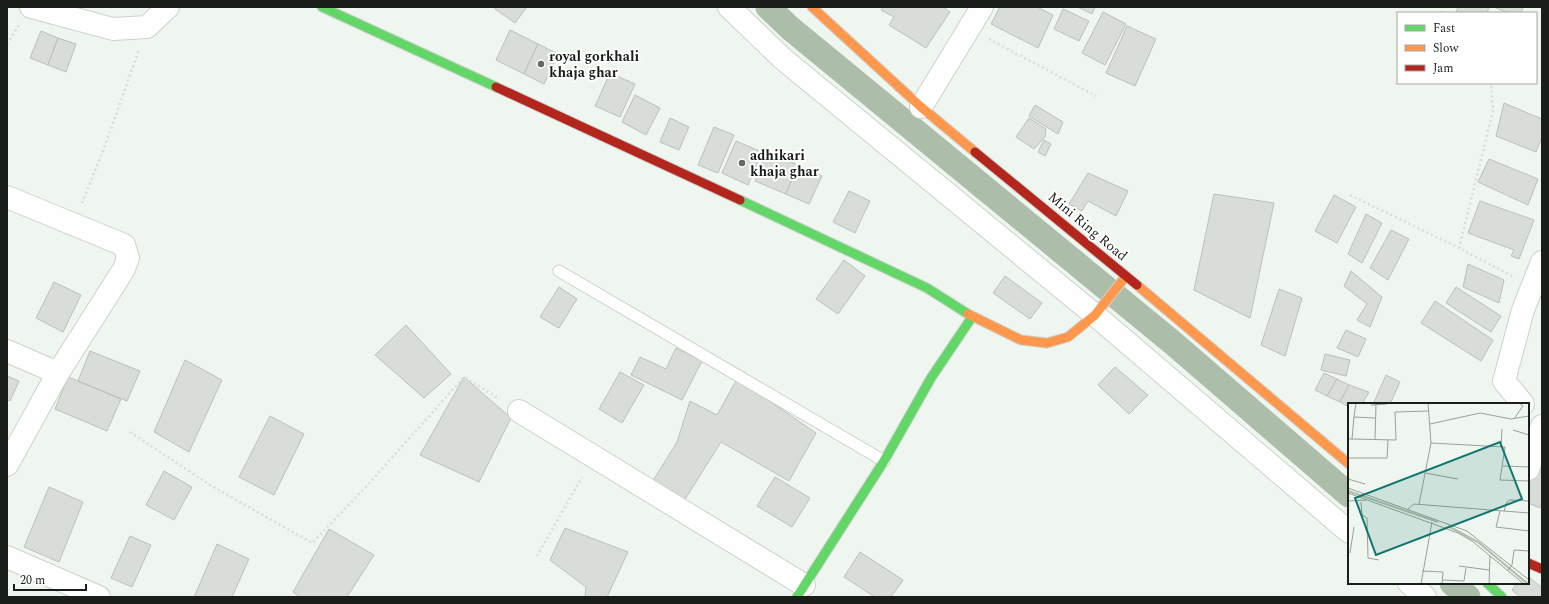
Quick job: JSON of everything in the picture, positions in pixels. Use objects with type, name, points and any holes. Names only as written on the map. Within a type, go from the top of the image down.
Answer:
[{"type":"street","points":[[31,7],[112,29],[147,27],[168,7]]},
{"type":"street","points":[[322,7],[887,268],[927,288],[972,317],[1021,340],[1047,343],[1068,337],[1100,309],[1126,276]]},
{"type":"street","points":[[729,7],[783,59],[1100,309],[1348,531]]},
{"type":"street","name":"Mini Ring Road","points":[[812,7],[921,107],[1126,276],[1348,463]]},
{"type":"street","points":[[921,107],[982,7]]},
{"type":"street","points":[[7,197],[124,245],[128,258],[124,269],[58,373],[7,465]]},
{"type":"street","points":[[1522,403],[1504,380],[1523,310],[1542,262]]},
{"type":"street","points":[[519,411],[594,457],[801,591],[884,461],[931,378],[972,317]]},
{"type":"street","points":[[7,351],[58,373]]},
{"type":"street","points":[[1529,410],[1542,425],[1529,465]]},
{"type":"street","points":[[7,557],[99,597]]},
{"type":"street","points":[[1529,563],[1542,569]]},
{"type":"street","points":[[1410,584],[1425,597]]},
{"type":"street","points":[[1488,584],[1502,597]]},
{"type":"lane","points":[[559,271],[884,461]]},
{"type":"path","points":[[74,224],[104,148],[147,27]]},
{"type":"path","points":[[969,28],[1096,96]]},
{"type":"path","points":[[1459,248],[1493,111],[1491,85],[1489,84]]},
{"type":"path","points":[[1350,195],[1459,248],[1532,287]]},
{"type":"path","points":[[130,432],[210,485],[312,542],[363,490],[464,377],[519,411]]},
{"type":"path","points":[[537,556],[594,457]]},
{"type":"building","points":[[496,7],[527,7],[515,23],[495,9]]},
{"type":"building","points":[[883,7],[943,7],[950,12],[926,48],[889,25],[894,17],[881,10]]},
{"type":"building","points":[[1000,7],[1037,7],[1053,15],[1038,48],[991,24]]},
{"type":"building","points":[[1078,7],[1095,7],[1092,14]]},
{"type":"building","points":[[1458,7],[1489,7],[1487,12],[1456,12]]},
{"type":"building","points":[[1494,7],[1523,7],[1521,12],[1506,12]]},
{"type":"building","points":[[1063,9],[1089,21],[1079,41],[1054,29]]},
{"type":"building","points":[[1103,12],[1126,24],[1105,65],[1082,53]]},
{"type":"building","points":[[1127,26],[1156,39],[1135,86],[1106,73]]},
{"type":"building","points":[[510,30],[538,44],[524,74],[496,60]]},
{"type":"building","points":[[41,31],[58,38],[48,65],[30,58]]},
{"type":"building","points":[[58,38],[76,44],[66,72],[48,65]]},
{"type":"building","name":"royal gorkhali khaja ghar","points":[[538,44],[558,54],[544,84],[524,74]]},
{"type":"building","points":[[610,73],[635,84],[620,117],[595,106]]},
{"type":"building","points":[[635,95],[660,108],[646,135],[622,122]]},
{"type":"building","points":[[1504,103],[1542,119],[1542,137],[1536,152],[1496,136]]},
{"type":"building","points":[[1035,105],[1063,122],[1058,134],[1029,116]]},
{"type":"building","points":[[670,118],[689,127],[679,150],[660,142]]},
{"type":"building","points":[[1029,118],[1046,129],[1045,137],[1034,149],[1016,137]]},
{"type":"building","points":[[714,127],[734,135],[718,173],[698,165]]},
{"type":"building","points":[[1044,140],[1051,144],[1045,156],[1038,152]]},
{"type":"building","name":"adhikari khaja ghar","points":[[736,141],[762,152],[748,185],[722,173]]},
{"type":"building","points":[[767,152],[798,165],[786,194],[755,181]]},
{"type":"building","points":[[1489,159],[1538,179],[1528,205],[1478,182]]},
{"type":"building","points":[[798,165],[822,176],[809,204],[786,194]]},
{"type":"building","points":[[1088,173],[1128,191],[1116,216],[1088,201],[1082,211],[1069,204]]},
{"type":"building","points":[[849,191],[870,201],[855,233],[833,222]]},
{"type":"building","points":[[1214,194],[1274,203],[1250,318],[1194,290]]},
{"type":"building","points":[[1334,195],[1356,207],[1337,243],[1315,231]]},
{"type":"building","points":[[1480,201],[1534,220],[1519,259],[1511,256],[1514,250],[1468,233]]},
{"type":"building","points":[[1366,214],[1382,223],[1362,263],[1348,254]]},
{"type":"building","points":[[1391,230],[1409,239],[1388,280],[1370,268]]},
{"type":"building","points":[[844,260],[865,276],[838,314],[816,299]]},
{"type":"building","points":[[1468,264],[1504,280],[1499,303],[1463,287]]},
{"type":"building","points":[[1351,271],[1382,297],[1370,327],[1357,320],[1367,304],[1344,286]]},
{"type":"building","points":[[1005,276],[1042,303],[1030,319],[993,293]]},
{"type":"building","points":[[54,282],[81,295],[63,332],[36,318]]},
{"type":"building","points":[[559,287],[577,299],[559,328],[540,317]]},
{"type":"building","points":[[1456,287],[1501,316],[1491,332],[1446,303]]},
{"type":"building","points":[[1279,289],[1302,298],[1285,356],[1261,345]]},
{"type":"building","points":[[1435,301],[1493,340],[1481,361],[1421,323]]},
{"type":"building","points":[[406,325],[451,374],[424,398],[375,355]]},
{"type":"building","points":[[1346,330],[1366,339],[1358,357],[1337,348]]},
{"type":"building","points":[[676,348],[702,361],[682,400],[631,375],[640,357],[666,369]]},
{"type":"building","points":[[90,351],[140,371],[127,401],[78,381]]},
{"type":"building","points":[[1325,354],[1350,360],[1346,376],[1321,370]]},
{"type":"building","points":[[185,360],[222,380],[189,452],[154,432]]},
{"type":"building","points":[[1115,367],[1148,395],[1129,414],[1098,385]]},
{"type":"building","points":[[620,372],[644,385],[622,423],[599,409]]},
{"type":"building","points":[[1324,373],[1337,379],[1327,396],[1315,390]]},
{"type":"building","points":[[1386,375],[1400,382],[1390,403],[1374,402]]},
{"type":"building","points":[[7,376],[19,381],[10,401],[7,400]]},
{"type":"building","points":[[68,377],[121,399],[107,431],[55,409]]},
{"type":"building","points":[[464,377],[511,418],[479,482],[420,455]]},
{"type":"building","points":[[737,379],[816,433],[789,481],[721,442],[684,501],[651,484],[677,442],[690,401],[717,415]]},
{"type":"building","points":[[1337,379],[1349,385],[1340,402],[1327,396]]},
{"type":"building","points":[[1349,385],[1369,392],[1363,403],[1348,403],[1348,406],[1340,402]]},
{"type":"building","points":[[270,416],[304,434],[274,495],[239,477]]},
{"type":"building","points":[[1542,461],[1542,503],[1540,508],[1529,503],[1529,482]]},
{"type":"building","points":[[164,471],[192,487],[174,520],[146,505]]},
{"type":"building","points":[[775,477],[810,498],[792,527],[757,506]]},
{"type":"building","points":[[49,487],[83,502],[59,562],[24,547]]},
{"type":"building","points":[[565,528],[628,552],[607,597],[585,597],[586,587],[550,560]]},
{"type":"building","points":[[329,529],[374,555],[347,597],[300,597],[293,592]]},
{"type":"building","points":[[130,536],[151,545],[132,587],[111,578]]},
{"type":"building","points":[[217,544],[249,559],[232,597],[194,597]]},
{"type":"building","points":[[860,552],[903,580],[891,597],[875,597],[844,577]]},
{"type":"building","points":[[1529,577],[1542,588],[1542,597],[1520,597],[1512,590],[1516,584],[1529,584]]},
{"type":"waterway","points":[[768,7],[790,28],[1173,343],[1348,494]]},
{"type":"waterway","points":[[1453,584],[1468,597]]},
{"type":"traffic: fast","points":[[322,7],[496,87]]},
{"type":"traffic: fast","points":[[740,200],[927,288],[968,314]]},
{"type":"traffic: fast","points":[[797,597],[884,461],[931,378],[972,317]]},
{"type":"traffic: fast","points":[[1488,584],[1502,597]]},
{"type":"traffic: slow","points":[[812,7],[921,107],[975,152]]},
{"type":"traffic: slow","points":[[968,314],[1021,340],[1047,343],[1068,337],[1095,315],[1126,276]]},
{"type":"traffic: slow","points":[[1137,285],[1348,463]]},
{"type":"traffic: jam","points":[[496,87],[740,200]]},
{"type":"traffic: jam","points":[[975,152],[1137,285]]},
{"type":"traffic: jam","points":[[1529,563],[1542,569]]},
{"type":"place","name":"royal gorkhali khaja ghar","points":[[541,64]]},
{"type":"place","name":"adhikari khaja ghar","points":[[742,163]]}]
